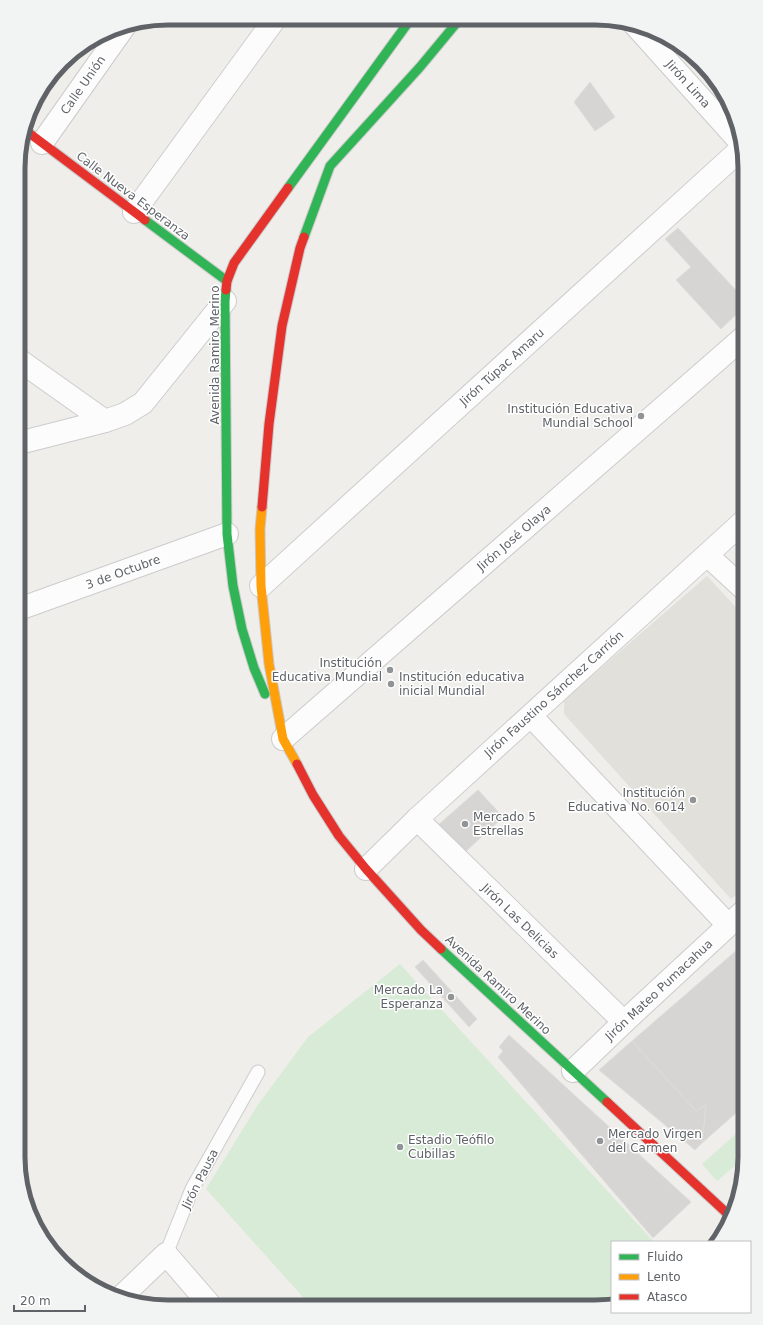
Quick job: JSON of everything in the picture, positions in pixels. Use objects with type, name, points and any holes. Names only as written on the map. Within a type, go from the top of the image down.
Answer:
[{"type":"street","points":[[134,212],[271,25]]},
{"type":"street","name":"Avenida Ramiro Merino","points":[[406,25],[234,263],[226,291],[227,534],[233,586],[242,629],[254,668],[283,739],[313,795],[339,836],[366,869],[422,930],[727,1213]]},
{"type":"street","name":"Avenida Ramiro Merino","points":[[283,739],[269,664],[262,586],[260,530],[269,424],[282,326],[300,248],[330,166],[420,67],[455,25]]},
{"type":"street","name":"Calle Unión","points":[[42,143],[119,34]]},
{"type":"street","name":"Jirón Lima","points":[[649,36],[734,135]]},
{"type":"street","name":"Calle Nueva Esperanza","points":[[29,133],[134,212],[226,291]]},
{"type":"street","name":"Jirón Túpac Amaru","points":[[262,586],[737,152]]},
{"type":"street","points":[[25,441],[105,421],[125,414],[143,403],[226,291]]},
{"type":"street","name":"Jirón José Olaya","points":[[283,739],[738,342]]},
{"type":"street","points":[[25,364],[105,421]]},
{"type":"street","name":"Jirón Faustino Sánchez Carrión","points":[[366,869],[417,819],[738,526]]},
{"type":"street","name":"3 de Octubre","points":[[25,607],[227,534]]},
{"type":"street","points":[[707,555],[738,584]]},
{"type":"street","points":[[531,716],[728,925]]},
{"type":"street","name":"Jirón Las Delicias","points":[[417,819],[624,1022]]},
{"type":"street","name":"Jirón Mateo Pumacahua","points":[[573,1071],[738,916]]},
{"type":"street","points":[[166,1254],[206,1300]]},
{"type":"street","name":"Jirón Pausa","points":[[125,1293],[166,1254]]},
{"type":"lane","name":"Jirón Pausa","points":[[166,1254],[192,1189],[258,1072]]},
{"type":"shaded area","name":"Institución Educativa No. 6014","points":[[707,576],[738,609],[738,893],[731,899],[564,714],[564,700]]},
{"type":"green space","name":"Estadio Teófilo Cubillas","points":[[400,964],[653,1241],[611,1241],[611,1299],[306,1300],[206,1189],[257,1106],[308,1037]]},
{"type":"green space","points":[[738,1132],[738,1163],[717,1181],[702,1164]]},
{"type":"building","points":[[590,82],[615,117],[595,131],[574,102]]},
{"type":"building","points":[[678,228],[738,292],[738,313],[721,329],[676,280],[691,267],[665,239]]},
{"type":"building","points":[[478,790],[503,817],[463,854],[437,826]]},
{"type":"building","points":[[738,949],[738,1111],[702,1143],[706,1105],[696,1111],[632,1041]]},
{"type":"building","points":[[423,960],[477,1019],[469,1027],[415,967]]},
{"type":"building","points":[[509,1035],[691,1202],[653,1238],[498,1057],[503,1051],[499,1047]]},
{"type":"building","points":[[632,1041],[696,1111],[706,1105],[702,1143],[695,1150],[599,1070]]},
{"type":"traffic: fast","points":[[288,188],[406,25]]},
{"type":"traffic: fast","points":[[304,237],[330,166],[420,67],[455,25]]},
{"type":"traffic: fast","points":[[145,220],[227,281]]},
{"type":"traffic: fast","points":[[226,290],[227,534],[233,586],[242,629],[254,668],[265,694]]},
{"type":"traffic: fast","points":[[441,949],[607,1102]]},
{"type":"traffic: slow","points":[[262,507],[260,529],[261,586],[269,664],[283,739],[297,764]]},
{"type":"traffic: jam","points":[[29,133],[145,220]]},
{"type":"traffic: jam","points":[[226,290],[227,281],[234,263],[288,188]]},
{"type":"traffic: jam","points":[[262,507],[269,424],[282,326],[300,248],[304,237]]},
{"type":"traffic: jam","points":[[297,764],[313,795],[339,836],[366,869],[421,930],[441,949]]},
{"type":"traffic: jam","points":[[607,1102],[727,1213]]},
{"type":"place","name":"Institución Educativa Mundial School","points":[[641,416]]},
{"type":"place","name":"Institución Educativa Mundial","points":[[390,670]]},
{"type":"place","name":"Institución educativa inicial Mundial","points":[[391,684]]},
{"type":"place","name":"Institución Educativa No. 6014","points":[[693,800]]},
{"type":"place","name":"Mercado 5 Estrellas","points":[[465,824]]},
{"type":"place","name":"Mercado La Esperanza","points":[[451,997]]},
{"type":"place","name":"Mercado Virgen del Carmen","points":[[600,1141]]},
{"type":"place","name":"Estadio Teófilo Cubillas","points":[[400,1147]]}]
